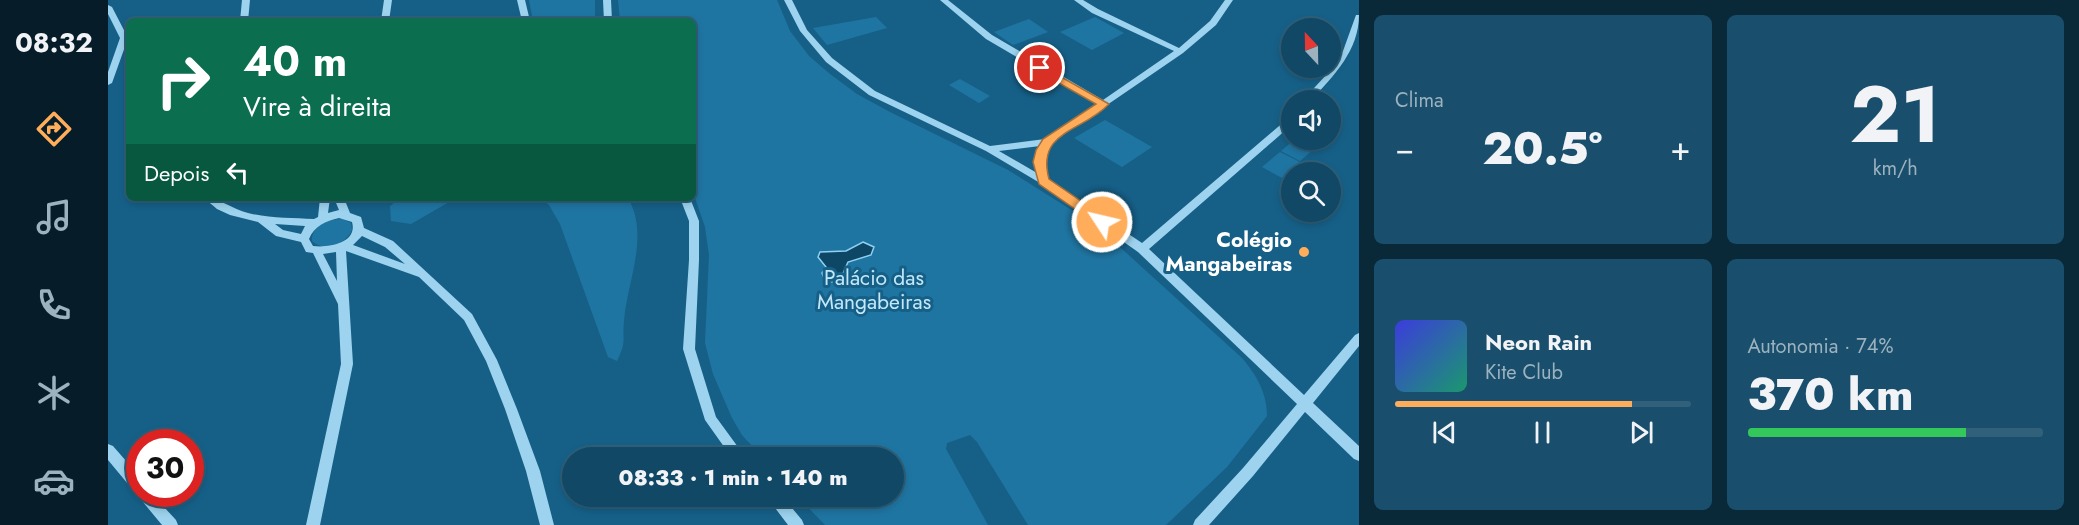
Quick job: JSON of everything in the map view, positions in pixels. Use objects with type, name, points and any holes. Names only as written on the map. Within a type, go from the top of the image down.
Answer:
[{"type":"street","points":[[244,18],[246,0]]},
{"type":"street","points":[[385,18],[388,0]]},
{"type":"street","points":[[521,0],[525,18]]},
{"type":"street","points":[[607,0],[608,18]]},
{"type":"street","points":[[788,0],[804,31],[829,60],[872,93],[989,149],[1044,181],[1142,249],[1359,455]]},
{"type":"street","points":[[944,0],[989,38],[1104,104]]},
{"type":"street","points":[[1078,0],[1180,51]]},
{"type":"street","points":[[989,149],[1047,141],[1180,51],[1213,23],[1229,0]]},
{"type":"street","points":[[108,7],[126,38],[108,83]]},
{"type":"street","points":[[1317,90],[1330,76],[1347,51],[1359,17]]},
{"type":"street","points":[[1142,249],[1281,129]]},
{"type":"street","points":[[1044,181],[1039,162],[1047,141]]},
{"type":"street","points":[[213,201],[239,214],[262,221],[280,232],[304,239]]},
{"type":"street","points":[[325,201],[319,221],[304,239],[306,245],[317,252],[345,306]]},
{"type":"street","points":[[340,201],[346,215]]},
{"type":"street","points":[[686,201],[694,221],[689,349],[711,420],[732,447]]},
{"type":"street","points":[[262,221],[319,221],[346,215],[357,220],[359,230],[351,242],[342,247],[317,252]]},
{"type":"street","points":[[359,230],[389,244],[468,317],[491,360],[532,471],[547,525]]},
{"type":"street","points":[[342,247],[425,275]]},
{"type":"street","points":[[313,525],[346,364],[342,247]]},
{"type":"street","points":[[1200,525],[1248,472],[1359,338]]},
{"type":"street","points":[[108,450],[126,471]]},
{"type":"street","points":[[155,507],[171,525]]},
{"type":"street","points":[[782,507],[797,525]]},
{"type":"green space","points":[[529,0],[595,0],[595,18],[532,18]]},
{"type":"green space","name":"Palácio das Mangabeiras","points":[[618,0],[777,0],[790,31],[809,56],[857,94],[1008,170],[1073,211],[1122,249],[1242,358],[1260,385],[1267,416],[1227,467],[1166,525],[1028,525],[977,442],[970,435],[947,443],[946,449],[988,525],[825,525],[808,507],[904,507],[904,447],[753,447],[742,435],[732,418],[713,374],[705,343],[709,255],[705,227],[696,201],[696,18],[620,18]]},
{"type":"green space","points":[[876,17],[887,28],[827,45],[813,28]]},
{"type":"green space","points":[[1095,17],[1124,33],[1092,50],[1060,32]]},
{"type":"green space","points":[[1029,19],[1048,32],[1013,45],[994,32]]},
{"type":"green space","points":[[960,79],[990,96],[979,103],[949,85]]},
{"type":"green space","points":[[1105,120],[1152,147],[1122,167],[1074,138]]},
{"type":"green space","points":[[1282,150],[1313,150],[1300,161]]},
{"type":"green space","points":[[1280,152],[1300,162],[1281,162],[1281,177],[1262,167]]},
{"type":"green space","points":[[396,201],[451,201],[411,224],[391,221],[390,206]]},
{"type":"green space","points":[[544,201],[629,201],[637,228],[637,243],[626,306],[623,345],[617,361],[608,357],[560,224]]},
{"type":"green space","points":[[343,219],[351,223],[352,230],[340,243],[322,246],[312,241],[314,231],[322,224]]},
{"type":"shaded area","points":[[863,242],[874,247],[871,255],[848,262],[840,280],[832,282],[824,278],[822,273],[826,267],[818,257],[820,252],[846,251]]},
{"type":"place","name":"Colégio Mangabeiras","points":[[1304,252]]},
{"type":"route","points":[[1040,68],[1104,104],[1047,141],[1039,162],[1044,181],[1102,222]]}]
